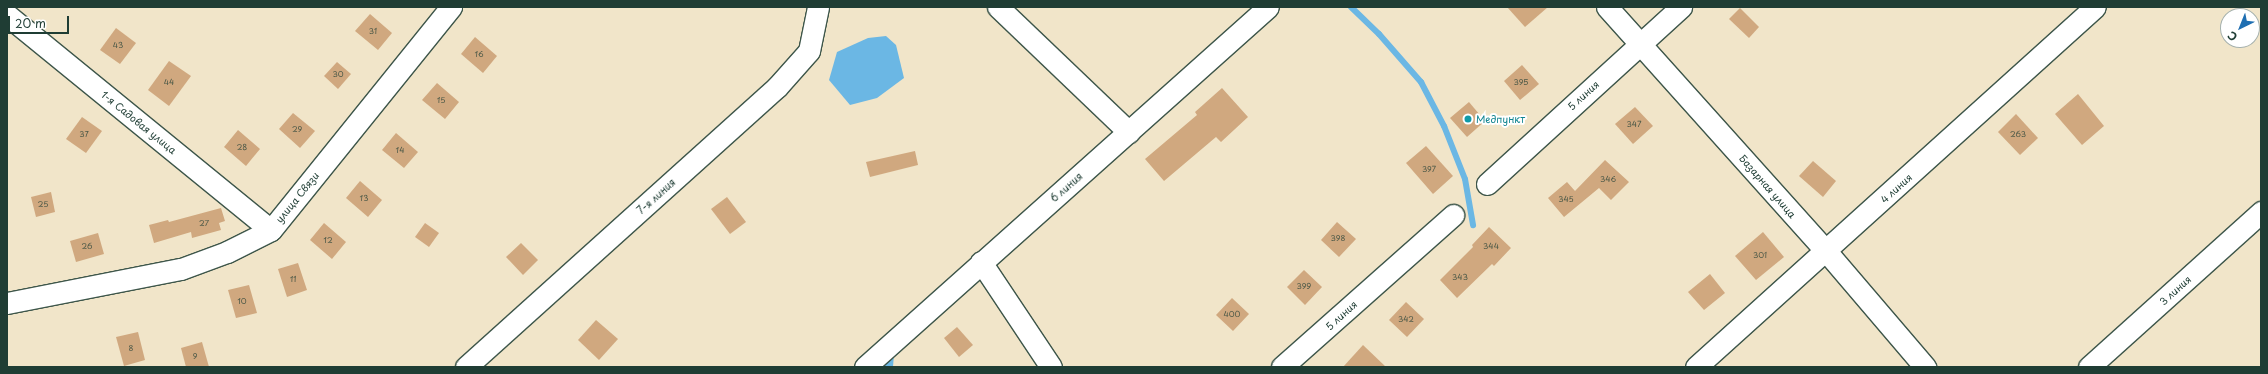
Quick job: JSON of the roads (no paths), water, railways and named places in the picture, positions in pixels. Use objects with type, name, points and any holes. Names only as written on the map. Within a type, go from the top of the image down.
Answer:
[{"type":"street","name":"7-я линия","points":[[466,367],[777,87],[809,51],[818,7]]},
{"type":"street","points":[[998,7],[1129,132]]},
{"type":"street","name":"6 линия","points":[[865,367],[1268,7]]},
{"type":"street","name":"Базарная улица","points":[[1607,7],[1641,42],[1826,251],[1925,367]]},
{"type":"street","name":"5 линия","points":[[1486,184],[1680,7]]},
{"type":"street","name":"4 линия","points":[[1696,367],[2095,7]]},
{"type":"street","name":"улица Связи","points":[[7,303],[181,269],[227,252],[271,230],[441,10]]},
{"type":"street","name":"1-я Садовая улица","points":[[7,15],[271,230]]},
{"type":"street","name":"3 линия","points":[[2089,367],[2261,212]]},
{"type":"street","name":"5 линия","points":[[1282,367],[1453,215]]},
{"type":"street","points":[[982,262],[1051,367]]},
{"type":"water","points":[[886,36],[896,45],[904,78],[877,98],[850,105],[829,80],[837,52],[868,38]]},
{"type":"water","points":[[894,354],[893,367],[868,367]]},
{"type":"waterway","points":[[1351,7],[1379,34],[1421,82],[1444,126],[1465,179],[1473,225]]},
{"type":"place","name":"Медпункт","points":[[1468,119]]}]
